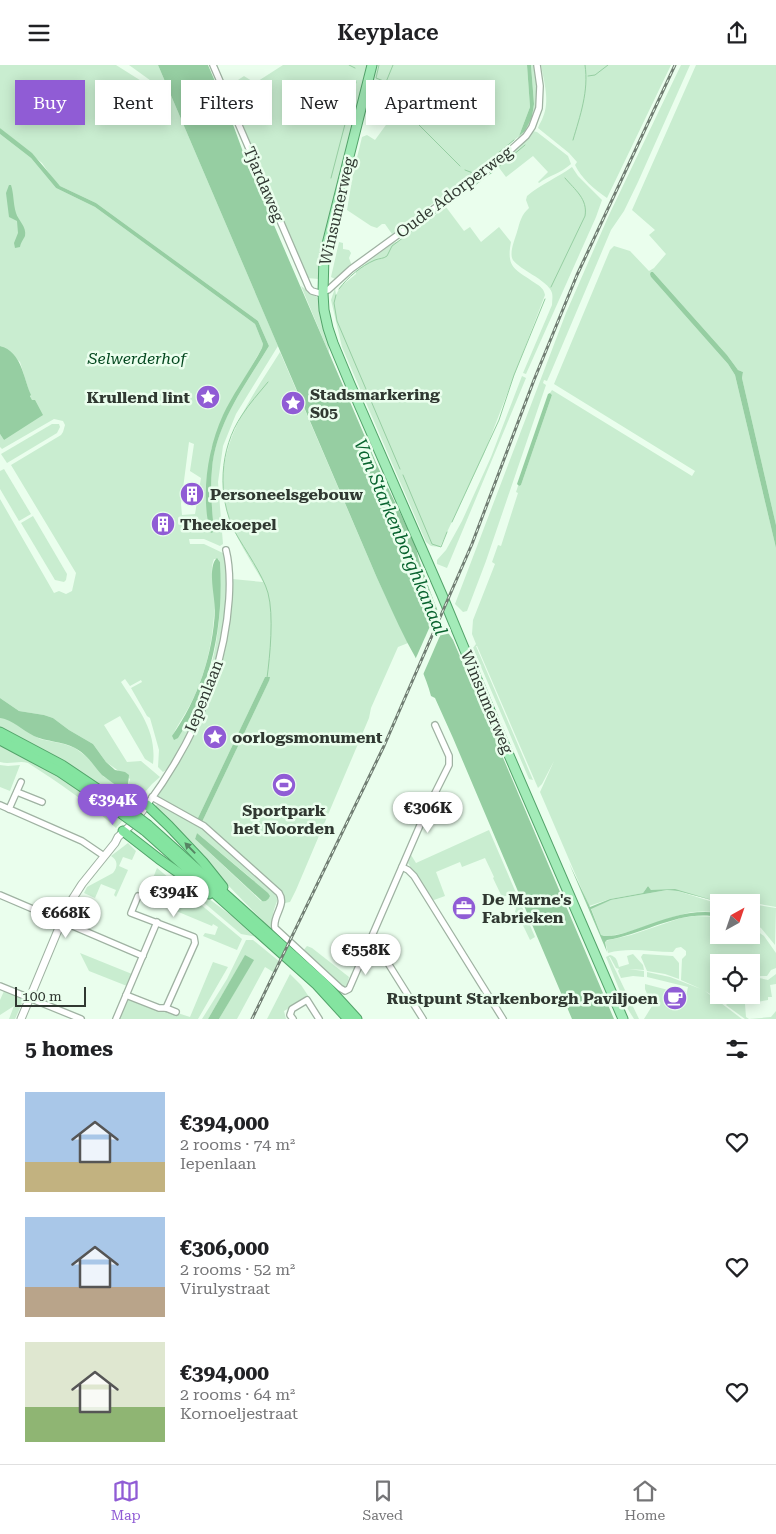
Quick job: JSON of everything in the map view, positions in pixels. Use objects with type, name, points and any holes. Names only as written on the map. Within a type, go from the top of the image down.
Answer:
[{"type":"highway","points":[[0,732],[62,765],[146,828],[325,984],[357,1019]]},
{"type":"highway","points":[[0,740],[60,772],[124,811]]},
{"type":"highway","points":[[147,805],[204,862],[220,881],[229,902],[325,993],[348,1019]]},
{"type":"highway","points":[[127,830],[169,867],[217,900],[229,902]]},
{"type":"main road","name":"Winsumerweg","points":[[372,65],[324,256],[323,293],[328,328],[346,376],[442,595],[623,1019]]},
{"type":"street","name":"Tjardaweg","points":[[213,65],[309,288],[315,292],[323,293]]},
{"type":"street","name":"Oude Adorperweg","points":[[323,293],[351,269],[494,165],[526,136],[534,123],[539,108],[540,86],[537,65]]},
{"type":"street","name":"Iepenlaan","points":[[21,1019],[61,921],[74,896],[104,856],[147,805],[178,757],[205,703],[217,669],[228,609],[230,585],[229,561],[226,550]]},
{"type":"street","points":[[152,797],[204,826],[279,893],[282,901],[274,923],[275,928],[345,991],[348,989],[369,944],[449,765],[449,756],[435,725]]},
{"type":"street","points":[[9,809],[21,782]]},
{"type":"street","points":[[17,792],[42,802]]},
{"type":"street","points":[[0,805],[82,841],[104,856]]},
{"type":"street","points":[[402,867],[414,876],[502,1019]]},
{"type":"street","points":[[0,895],[142,956]]},
{"type":"street","points":[[138,895],[131,913],[194,937],[195,943],[166,1008]]},
{"type":"street","points":[[116,1019],[157,922]]},
{"type":"street","points":[[369,944],[378,948],[381,952],[423,1019]]},
{"type":"street","points":[[0,986],[81,1019]]},
{"type":"street","points":[[126,995],[176,1013]]},
{"type":"street","points":[[293,1019],[290,1015],[292,1009],[308,1000],[319,1019]]},
{"type":"green space","name":"Selwerderhof","points":[[0,65],[116,65],[140,80],[95,80],[95,125],[171,125],[171,95],[181,119],[181,125],[184,125],[278,346],[236,414],[223,446],[218,482],[223,544],[220,546],[204,539],[189,539],[190,544],[204,544],[225,554],[227,580],[224,628],[220,651],[196,718],[175,758],[167,770],[163,772],[158,767],[159,750],[150,718],[131,688],[142,682],[141,680],[130,686],[125,679],[121,682],[140,711],[149,730],[152,741],[153,764],[145,759],[120,716],[104,725],[127,762],[141,761],[160,777],[132,807],[84,775],[0,730],[0,718],[8,719],[40,739],[75,748],[91,760],[104,777],[113,782],[128,785],[130,779],[106,762],[93,744],[53,718],[19,711],[0,698],[0,499],[54,593],[59,591],[66,594],[72,591],[76,573],[11,465],[61,435],[65,425],[63,421],[54,419],[2,449],[0,447],[0,434],[4,440],[32,401],[20,362],[0,346],[0,134],[31,158],[56,188],[95,207],[255,324],[263,344],[262,348],[223,416],[211,450],[207,507],[208,521],[212,533],[214,531],[211,492],[212,468],[219,435],[233,404],[269,346],[258,321],[96,203],[60,186],[42,163],[0,128]],"holes":[[[189,442],[194,444],[190,471],[201,478],[195,514],[182,515],[181,504]],[[214,559],[218,559],[220,562],[220,611],[212,663],[201,692],[172,738],[197,691],[207,660],[212,638],[215,607],[212,573]]]},
{"type":"green space","points":[[129,65],[158,65],[164,80],[150,80]]},
{"type":"green space","points":[[283,65],[369,65],[356,118],[356,80],[282,80],[282,125],[354,125],[322,256],[319,279],[307,278],[242,125],[272,125],[272,80],[260,80]]},
{"type":"green space","points":[[376,65],[527,65],[530,107],[519,136],[525,131],[532,116],[534,104],[531,65],[535,65],[537,104],[532,121],[520,139],[518,137],[392,234],[385,224],[377,228],[371,226],[347,210],[362,137],[367,135],[375,140],[386,125],[495,125],[495,80],[372,80]]},
{"type":"green space","points":[[541,65],[671,65],[607,198],[585,179],[575,165],[577,162],[569,153],[538,128],[546,105],[546,91]]},
{"type":"green space","points":[[681,65],[690,65],[638,182],[624,211],[611,230],[547,381],[544,380],[543,383],[546,385],[486,561],[467,611],[463,612],[455,604],[566,313],[609,215]]},
{"type":"green space","points":[[696,65],[776,65],[776,525],[742,378],[743,372],[738,370],[727,355],[653,272],[651,277],[728,364],[735,375],[776,548],[776,907],[760,904],[760,894],[710,894],[710,900],[675,890],[651,890],[648,886],[643,893],[610,899],[589,906],[540,792],[554,761],[538,788],[477,646],[533,780],[529,779],[473,648],[476,644],[472,634],[473,620],[495,564],[492,562],[498,545],[501,546],[518,493],[516,492],[518,486],[521,485],[552,395],[550,393],[552,390],[692,476],[695,471],[554,384],[610,250],[614,246],[630,251],[649,271],[666,254],[649,235],[655,230],[632,210]]},
{"type":"green space","points":[[244,76],[250,80],[238,80]]},
{"type":"green space","points":[[533,131],[537,132],[568,156],[571,164],[539,183],[548,172],[533,156],[506,177],[497,165]]},
{"type":"green space","points":[[572,167],[578,176],[602,200],[526,374],[523,373],[552,305],[552,295],[550,288],[545,283],[514,262],[512,248],[521,219],[529,208],[526,200],[527,196]]},
{"type":"green space","points":[[446,207],[464,231],[470,227],[481,242],[499,227],[511,242],[511,263],[517,271],[540,287],[545,295],[484,454],[440,547],[431,546],[426,542],[342,347],[331,300],[335,288],[336,295],[340,287],[356,274],[356,271]]},
{"type":"green space","points":[[339,242],[343,243],[343,249],[349,250],[351,253],[349,258],[352,266],[335,279],[331,277]]},
{"type":"green space","points":[[301,286],[318,298],[327,332],[329,353]]},
{"type":"green space","points":[[280,352],[377,578],[408,643],[398,647],[296,890],[290,902],[285,903],[284,894],[225,840],[202,822],[269,681],[265,677],[197,820],[157,797],[195,733],[214,689],[226,642],[230,617],[232,579],[263,582],[242,547],[232,525],[225,501],[223,478],[226,455],[233,434],[255,392]]},
{"type":"green space","points":[[522,376],[526,378],[447,568],[437,564],[437,560],[446,550],[462,521],[491,457]]},
{"type":"green space","points":[[52,424],[59,424],[60,427],[57,433],[7,463],[1,454]]},
{"type":"green space","points":[[4,469],[31,514],[19,521],[0,489],[0,471]]},
{"type":"green space","points":[[33,516],[67,574],[64,582],[55,580],[21,523]]},
{"type":"green space","points":[[0,743],[39,763],[124,819],[116,828],[84,802],[28,763],[0,762]]},
{"type":"green space","points":[[0,765],[20,765],[10,791],[0,787]]},
{"type":"green space","points":[[158,803],[204,828],[279,895],[272,918],[274,932],[244,902],[154,808]],"holes":[[[197,833],[252,879],[265,901],[261,901],[195,839]]]},
{"type":"green space","points":[[489,830],[535,937],[530,940],[515,912],[514,899],[509,895],[502,897],[485,858],[462,867],[460,862],[436,872],[445,896],[434,900],[430,899],[408,863],[411,855],[416,863]]},
{"type":"green space","points":[[130,840],[232,916],[257,937],[241,934]]},
{"type":"green space","points":[[128,843],[136,851],[132,860],[123,857],[119,866],[128,870],[116,897],[114,895],[116,890],[101,884],[95,898],[84,893],[87,887],[113,873],[116,864],[115,859],[111,856]]},
{"type":"green space","points":[[157,868],[242,939],[237,950],[203,936],[205,933],[215,935],[218,927],[213,924],[212,926],[145,898]]},
{"type":"green space","points":[[667,890],[678,891],[710,901],[710,912],[688,913],[617,935],[601,935],[591,908],[611,900]]},
{"type":"green space","points":[[760,905],[776,908],[775,945],[761,928]]},
{"type":"green space","points":[[710,917],[710,944],[760,944],[760,933],[776,953],[776,968],[771,970],[767,976],[760,976],[760,954],[710,954],[710,994],[705,991],[710,995],[710,1004],[722,1004],[742,1019],[644,1019],[652,1006],[645,989],[645,984],[672,991],[671,995],[668,995],[669,1008],[685,1000],[688,987],[647,977],[647,972],[670,977],[701,989],[681,980],[682,959],[686,955],[686,951],[681,947],[676,948],[673,952],[632,950],[608,953],[605,941],[631,935],[681,918]]},
{"type":"green space","points":[[246,940],[253,940],[280,962],[275,973],[265,967],[237,1019],[219,1019],[253,960],[245,956],[208,1019],[202,1019],[227,979]]},
{"type":"green space","points":[[307,946],[349,977],[346,988],[303,951]]},
{"type":"green space","points":[[80,953],[132,974],[127,986],[89,971]]},
{"type":"green space","points":[[633,954],[643,965],[644,970],[628,969],[644,971],[644,977],[621,978],[619,969],[616,968],[609,957],[639,1019],[634,1019],[626,1006],[606,957],[610,955],[614,957],[619,967],[629,964],[627,956]]},
{"type":"green space","points":[[643,954],[673,956],[679,963],[679,979],[647,971],[641,957]]},
{"type":"green space","points":[[213,962],[228,967],[198,1019],[119,1019],[128,997],[190,1017]]},
{"type":"green space","points":[[290,974],[309,997],[284,1011],[286,1019],[267,1019]]},
{"type":"green space","points":[[776,974],[776,984],[770,985],[772,997],[768,997],[768,1000],[760,1001],[760,978],[768,980]]},
{"type":"green space","points":[[4,991],[24,999],[15,1019],[9,1019],[14,1006],[0,1015],[0,1000]]},
{"type":"green space","points":[[745,1004],[746,1017],[749,1019],[745,1019],[726,1005]]},
{"type":"green space","points":[[776,1011],[776,1019],[749,1019],[771,1017]]},
{"type":"water","points":[[158,65],[208,65],[214,80],[181,80],[181,119],[171,95],[171,80],[164,80]]},
{"type":"water","points":[[527,65],[531,65],[534,104],[532,117],[525,131],[519,136],[530,107]]},
{"type":"water","name":"Van Starkenborghkanaal","points":[[184,125],[233,125],[246,160],[378,467],[415,544],[419,560],[445,628],[453,640],[614,1019],[572,1019],[453,738],[435,698],[431,696],[421,668],[377,578]]},
{"type":"water","points":[[0,128],[32,153],[60,186],[96,203],[258,321],[269,346],[233,404],[219,436],[212,469],[211,492],[214,531],[212,533],[210,532],[207,518],[206,503],[209,458],[223,415],[262,348],[263,344],[255,324],[95,207],[56,188],[31,158],[0,134]]},
{"type":"water","points":[[9,185],[12,188],[16,213],[24,227],[25,233],[20,247],[15,248],[14,243],[18,233],[17,221],[9,217],[6,193]]},
{"type":"water","points":[[651,272],[727,355],[738,370],[743,372],[742,378],[776,525],[776,548],[735,375],[728,364],[651,277]]},
{"type":"water","points":[[0,346],[7,349],[17,359],[30,396],[32,400],[35,400],[43,415],[4,440],[0,434]]},
{"type":"water","points":[[548,394],[552,395],[521,485],[519,486],[517,484]]},
{"type":"water","points":[[217,558],[220,562],[221,585],[220,608],[213,653],[207,675],[190,718],[178,738],[174,740],[172,736],[197,691],[211,643],[215,610],[212,568]]},
{"type":"water","points":[[265,677],[270,677],[269,681],[202,822],[197,820]]},
{"type":"water","points":[[0,698],[19,711],[53,718],[93,744],[106,762],[115,770],[129,775],[128,785],[121,789],[102,775],[87,757],[75,748],[34,736],[13,723],[0,718]]},
{"type":"water","points":[[197,833],[268,893],[270,896],[268,900],[262,901],[195,839]]},
{"type":"water","points":[[569,863],[590,907],[610,899],[643,893],[648,886],[651,890],[675,889],[710,899],[667,890],[611,900],[591,909],[601,935],[604,936],[618,935],[689,913],[710,912],[710,916],[690,916],[676,919],[607,940],[605,942],[607,952]]},
{"type":"water","points":[[245,955],[254,960],[219,1019],[208,1019]]},
{"type":"pier","points":[[439,606],[446,622],[422,677],[415,660]]},
{"type":"waterway","points":[[349,65],[355,68]]},
{"type":"waterway","points":[[379,65],[376,78],[386,82],[393,65]]},
{"type":"waterway","points":[[573,140],[585,94],[585,65]]},
{"type":"waterway","points":[[588,76],[595,75],[608,65]]},
{"type":"waterway","points":[[331,178],[345,125]]},
{"type":"waterway","points":[[419,125],[460,166]]},
{"type":"waterway","points":[[492,158],[514,140]]},
{"type":"waterway","points":[[500,166],[525,145]]},
{"type":"waterway","points":[[465,170],[473,173],[488,162]]},
{"type":"waterway","points":[[475,185],[494,171]]},
{"type":"waterway","points":[[551,287],[585,216],[583,200],[565,178]]},
{"type":"waterway","points":[[339,289],[351,276],[370,262],[387,256],[392,246],[440,210]]},
{"type":"waterway","points":[[336,295],[334,303],[337,321],[400,469]]},
{"type":"waterway","points":[[452,522],[499,420],[514,375],[545,299]]},
{"type":"waterway","points":[[267,678],[271,624],[270,602],[262,578],[229,518],[225,504],[223,473],[225,458],[234,428],[268,382]]},
{"type":"waterway","points":[[403,475],[432,544],[441,547],[447,532]]},
{"type":"railway","points":[[252,1019],[384,746],[472,544],[534,380],[577,275],[675,65]]},
{"type":"place","name":"Krullend lint","points":[[208,397]]},
{"type":"place","name":"Stadsmarkering S05","points":[[293,403]]},
{"type":"place","name":"Personeelsgebouw","points":[[192,494]]},
{"type":"place","name":"Theekoepel","points":[[163,524]]},
{"type":"place","name":"oorlogsmonument","points":[[215,737]]},
{"type":"place","name":"Sportpark het Noorden","points":[[284,785]]},
{"type":"place","name":"De Marne's Fabrieken","points":[[464,908]]},
{"type":"place","name":"Rustpunt Starkenborgh Paviljoen","points":[[675,998]]}]
